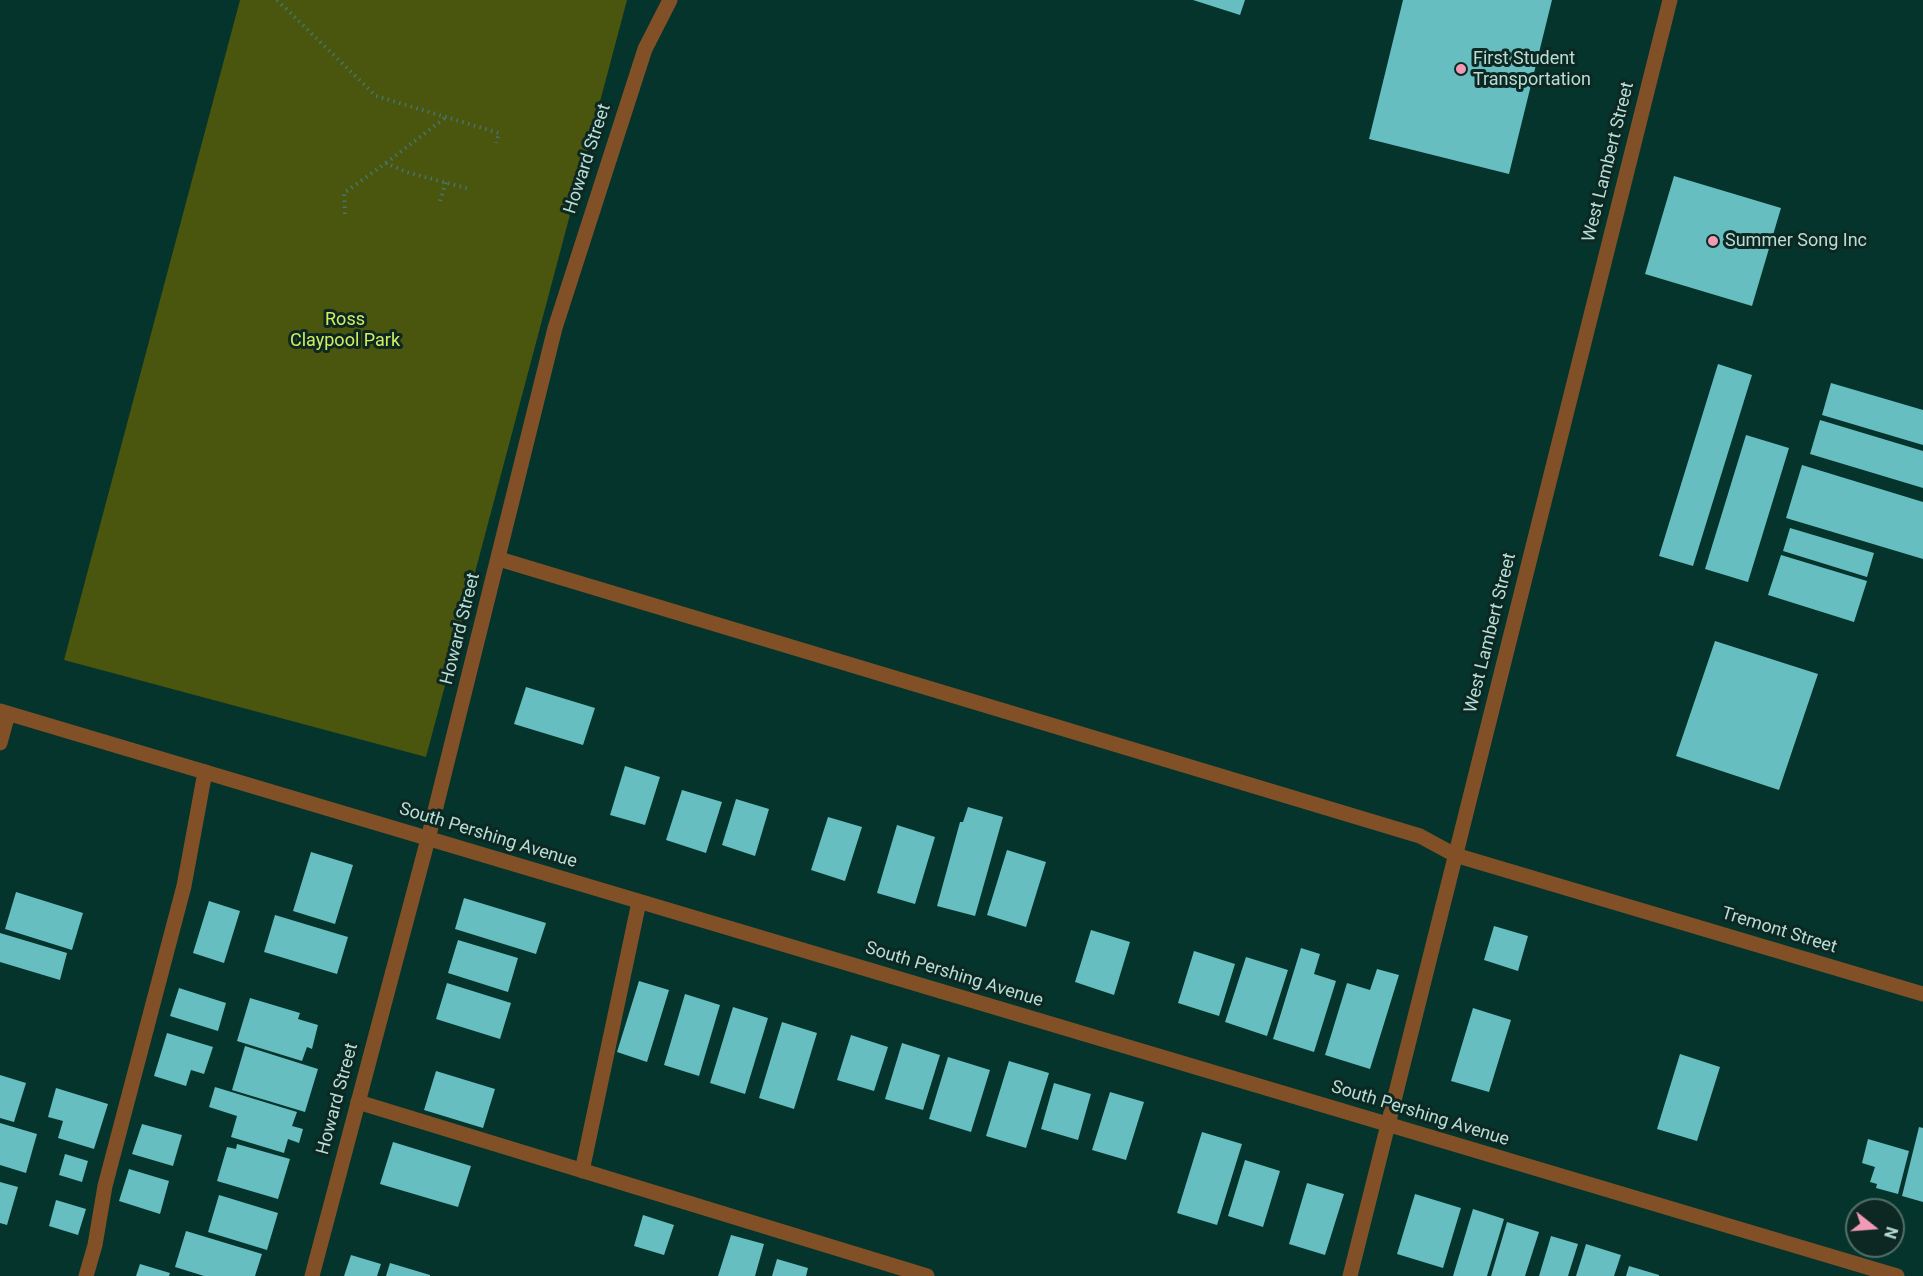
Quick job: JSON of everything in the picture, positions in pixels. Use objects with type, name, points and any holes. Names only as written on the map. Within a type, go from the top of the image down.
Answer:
[{"type":"street","name":"Howard Street","points":[[312,1276],[428,839],[555,328],[645,49],[670,0]]},
{"type":"street","name":"West Lambert Street","points":[[1350,1276],[1670,0]]},
{"type":"street","name":"Tremont Street","points":[[499,559],[1420,836],[1455,855],[1923,994]]},
{"type":"street","name":"South Pershing Avenue","points":[[4,713],[1897,1276]]},
{"type":"street","points":[[0,743],[4,713]]},
{"type":"street","points":[[86,1276],[95,1245],[105,1185],[184,886],[205,772]]},
{"type":"street","points":[[582,1171],[639,902]]},
{"type":"street","points":[[358,1102],[927,1276]]},
{"type":"path","points":[[277,0],[376,96],[499,133],[496,143]]},
{"type":"path","points":[[345,214],[344,193],[446,117]]},
{"type":"path","points":[[386,163],[406,172],[470,189]]},
{"type":"path","points":[[440,201],[446,182]]},
{"type":"green space","name":"Ross Claypool Park","points":[[240,0],[627,0],[426,757],[64,660]]},
{"type":"building","points":[[1193,0],[1245,0],[1240,15]]},
{"type":"building","name":"First Student Transportation","points":[[1403,0],[1552,0],[1509,174],[1369,139]]},
{"type":"building","name":"Summer Song Inc","points":[[1674,176],[1781,208],[1752,306],[1645,274]]},
{"type":"building","points":[[1718,364],[1752,375],[1693,566],[1659,556]]},
{"type":"building","points":[[1831,383],[1923,410],[1923,445],[1822,415]]},
{"type":"building","points":[[1820,420],[1923,451],[1923,488],[1810,454]]},
{"type":"building","points":[[1746,435],[1789,448],[1748,582],[1705,569]]},
{"type":"building","points":[[1802,465],[1923,502],[1923,559],[1786,518]]},
{"type":"building","points":[[1790,528],[1874,553],[1867,577],[1783,551]]},
{"type":"building","points":[[1781,555],[1867,581],[1854,622],[1768,595]]},
{"type":"building","points":[[1715,641],[1818,674],[1779,790],[1676,756]]},
{"type":"building","points":[[526,687],[595,708],[583,745],[514,724]]},
{"type":"building","points":[[625,766],[660,777],[645,825],[610,815]]},
{"type":"building","points":[[682,790],[722,802],[706,853],[666,840]]},
{"type":"building","points":[[736,799],[769,809],[755,856],[722,845]]},
{"type":"building","points":[[968,807],[1003,817],[975,916],[937,906],[960,822],[963,822]]},
{"type":"building","points":[[828,817],[862,827],[845,881],[811,870]]},
{"type":"building","points":[[897,825],[935,837],[915,904],[877,893]]},
{"type":"building","points":[[1007,850],[1046,862],[1026,927],[987,915]]},
{"type":"building","points":[[311,852],[353,865],[335,924],[293,911]]},
{"type":"building","points":[[16,892],[83,913],[72,950],[5,929]]},
{"type":"building","points":[[464,898],[546,923],[536,954],[455,929]]},
{"type":"building","points":[[209,901],[240,911],[224,963],[193,953]]},
{"type":"building","points":[[275,915],[348,937],[337,974],[264,952]]},
{"type":"building","points":[[1494,926],[1528,936],[1518,971],[1484,960]]},
{"type":"building","points":[[1091,930],[1130,942],[1114,995],[1075,982]]},
{"type":"building","points":[[0,933],[67,953],[60,980],[0,962]]},
{"type":"building","points":[[458,940],[518,958],[508,992],[448,973]]},
{"type":"building","points":[[1301,948],[1320,954],[1314,974],[1336,981],[1314,1052],[1273,1039]]},
{"type":"building","points":[[1194,951],[1235,964],[1219,1016],[1178,1003]]},
{"type":"building","points":[[1246,957],[1288,970],[1267,1036],[1225,1022]]},
{"type":"building","points":[[1377,969],[1399,975],[1370,1069],[1325,1055],[1347,983],[1370,990]]},
{"type":"building","points":[[639,981],[669,990],[647,1062],[617,1052]]},
{"type":"building","points":[[447,983],[511,1003],[500,1039],[436,1019]]},
{"type":"building","points":[[179,988],[226,1003],[218,1031],[170,1016]]},
{"type":"building","points":[[685,994],[720,1005],[699,1076],[664,1065]]},
{"type":"building","points":[[250,998],[300,1013],[298,1019],[318,1025],[312,1049],[307,1047],[302,1061],[237,1041]]},
{"type":"building","points":[[733,1007],[768,1018],[745,1094],[710,1083]]},
{"type":"building","points":[[1473,1008],[1511,1020],[1489,1092],[1451,1081]]},
{"type":"building","points":[[782,1022],[817,1033],[794,1109],[759,1098]]},
{"type":"building","points":[[167,1033],[213,1047],[204,1074],[191,1070],[186,1086],[154,1076]]},
{"type":"building","points":[[851,1035],[888,1047],[874,1091],[837,1080]]},
{"type":"building","points":[[902,1043],[940,1055],[923,1110],[885,1099]]},
{"type":"building","points":[[245,1046],[318,1069],[305,1112],[232,1090]]},
{"type":"building","points":[[1680,1054],[1720,1067],[1697,1141],[1657,1129]]},
{"type":"building","points":[[948,1057],[990,1070],[971,1132],[929,1119]]},
{"type":"building","points":[[1009,1061],[1049,1073],[1026,1148],[986,1136]]},
{"type":"building","points":[[436,1071],[495,1089],[483,1128],[424,1110]]},
{"type":"building","points":[[0,1075],[26,1083],[14,1122],[0,1118]]},
{"type":"building","points":[[1054,1083],[1091,1094],[1078,1140],[1041,1129]]},
{"type":"building","points":[[215,1087],[297,1112],[292,1126],[303,1129],[299,1143],[288,1139],[284,1153],[231,1137],[237,1116],[209,1107]]},
{"type":"building","points":[[56,1088],[108,1104],[94,1149],[58,1138],[63,1121],[48,1117]]},
{"type":"building","points":[[1110,1092],[1144,1102],[1126,1160],[1092,1150]]},
{"type":"building","points":[[0,1123],[37,1134],[26,1173],[0,1165]]},
{"type":"building","points":[[142,1124],[182,1135],[173,1166],[132,1154]]},
{"type":"building","points":[[1919,1127],[1923,1128],[1923,1202],[1902,1196]]},
{"type":"building","points":[[1202,1132],[1242,1144],[1217,1225],[1177,1213]]},
{"type":"building","points":[[1868,1139],[1909,1151],[1898,1194],[1876,1188],[1877,1184],[1870,1182],[1875,1167],[1862,1163]]},
{"type":"building","points":[[393,1142],[471,1166],[458,1207],[380,1184]]},
{"type":"building","points":[[237,1144],[290,1159],[278,1199],[217,1181],[227,1147],[236,1149]]},
{"type":"building","points":[[65,1154],[88,1161],[82,1182],[59,1175]]},
{"type":"building","points":[[1245,1160],[1280,1171],[1263,1227],[1228,1216]]},
{"type":"building","points":[[129,1169],[169,1181],[160,1214],[119,1201]]},
{"type":"building","points":[[0,1182],[18,1187],[7,1225],[0,1223]]},
{"type":"building","points":[[1307,1183],[1344,1194],[1325,1255],[1289,1244]]},
{"type":"building","points":[[1415,1194],[1461,1208],[1443,1268],[1397,1254]]},
{"type":"building","points":[[219,1195],[278,1213],[267,1250],[208,1232]]},
{"type":"building","points":[[56,1200],[86,1209],[78,1235],[49,1226]]},
{"type":"building","points":[[1473,1209],[1504,1219],[1487,1276],[1453,1276]]},
{"type":"building","points":[[643,1215],[674,1225],[664,1255],[634,1246]]},
{"type":"building","points":[[1507,1222],[1539,1232],[1525,1276],[1491,1276]]},
{"type":"building","points":[[186,1231],[262,1254],[255,1276],[204,1276],[175,1267]]},
{"type":"building","points":[[731,1235],[764,1244],[755,1276],[718,1276]]},
{"type":"building","points":[[1551,1236],[1578,1244],[1568,1276],[1539,1276]]},
{"type":"building","points":[[1586,1244],[1621,1255],[1614,1276],[1576,1276]]},
{"type":"building","points":[[351,1255],[381,1264],[377,1276],[344,1276]]},
{"type":"building","points":[[777,1259],[808,1268],[806,1276],[772,1276]]},
{"type":"building","points":[[390,1263],[430,1275],[430,1276],[386,1276]]},
{"type":"building","points":[[140,1264],[170,1273],[169,1276],[136,1276]]},
{"type":"building","points":[[1629,1266],[1659,1275],[1659,1276],[1626,1276]]},
{"type":"place","name":"First Student Transportation","points":[[1461,69]]},
{"type":"place","name":"Summer Song Inc","points":[[1713,241]]}]
